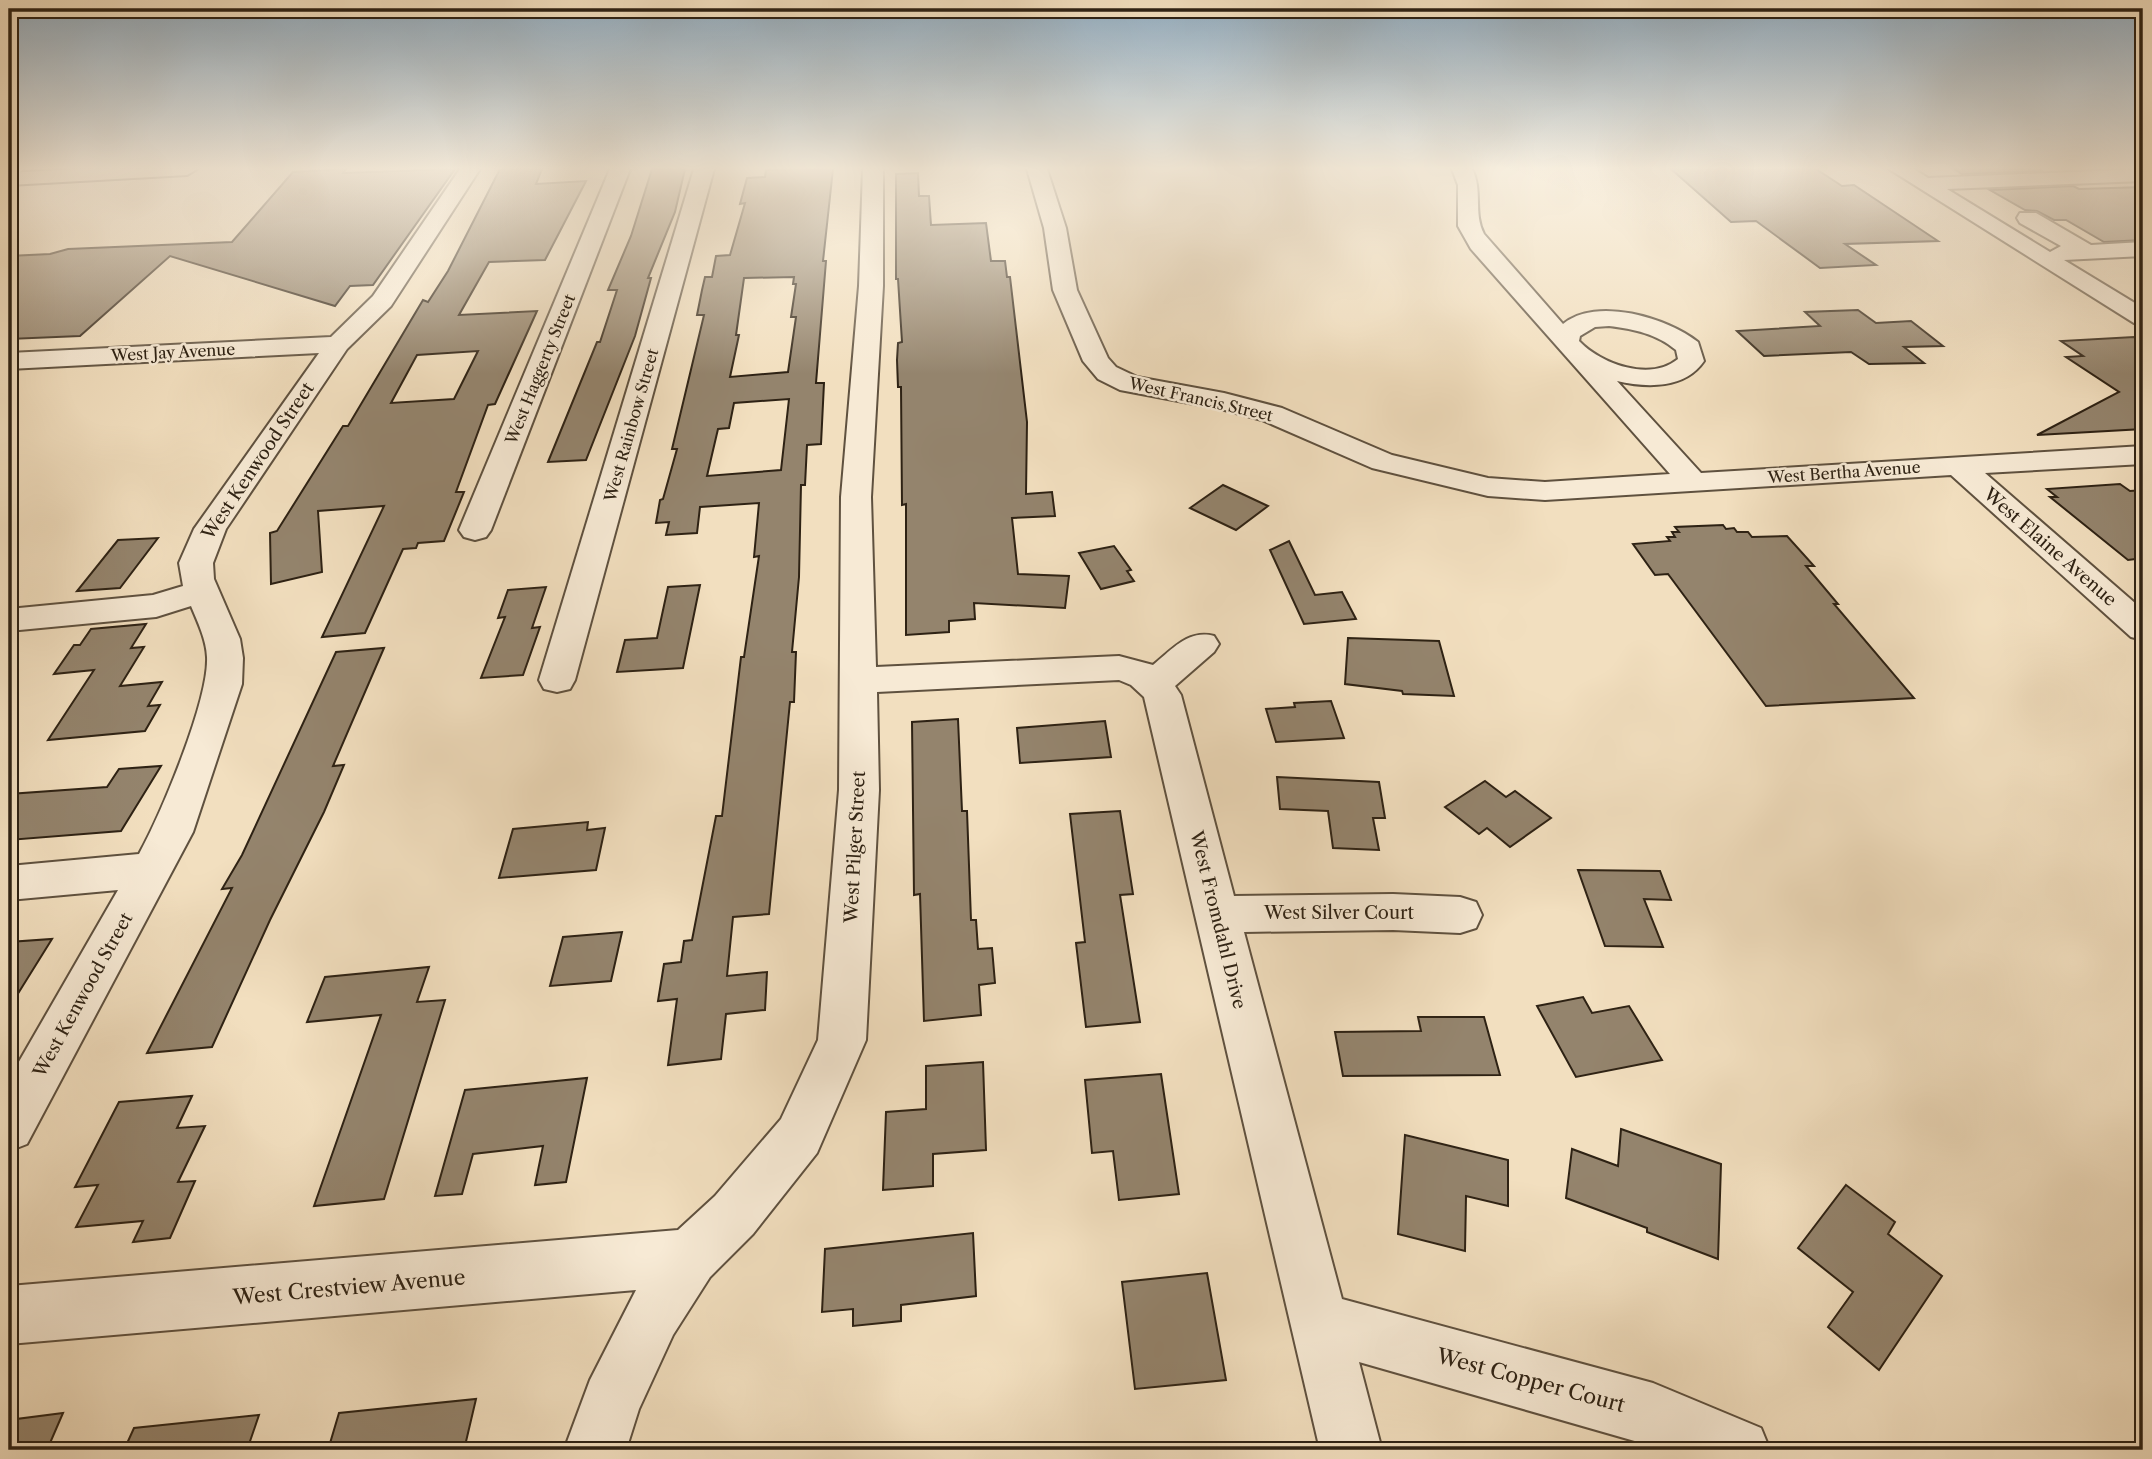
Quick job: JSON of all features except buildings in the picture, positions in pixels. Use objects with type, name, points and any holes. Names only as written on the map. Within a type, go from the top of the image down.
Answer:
[{"type":"street","name":"West Kenwood Street","points":[[9,1128],[152,870],[172,832],[191,783],[224,684],[225,658],[222,639],[197,579],[196,563],[210,529],[338,344],[382,301],[425,237]]},
{"type":"street","name":"West Haggerty Street","points":[[475,530],[593,237]]},
{"type":"street","name":"West Rainbow Street","points":[[557,680],[684,237]]},
{"type":"street","name":"West Pilger Street","points":[[595,1450],[611,1401],[653,1315],[690,1257],[734,1214],[799,1136],[842,1040],[859,790],[856,497],[871,286],[872,237]]},
{"type":"street","name":"West Francis Street","points":[[1056,237],[1065,290],[1096,361],[1107,373],[1130,384],[1224,401],[1272,414],[1382,462],[1488,487],[1545,491]]},
{"type":"street","points":[[1475,237],[1571,349],[1622,400],[1691,481]]},
{"type":"street","points":[[2010,237],[2143,318]]},
{"type":"street","points":[[2062,237],[2087,251]]},
{"type":"street","points":[[2038,254],[2143,249]]},
{"type":"street","name":"West Jay Avenue","points":[[9,360],[338,344]]},
{"type":"street","name":"West Bertha Avenue","points":[[1545,491],[2143,455]]},
{"type":"street","name":"West Elaine Avenue","points":[[1957,465],[2143,629]]},
{"type":"street","points":[[9,620],[156,606],[202,591]]},
{"type":"street","points":[[858,680],[1119,668],[1139,672],[1155,683],[1201,644]]},
{"type":"street","name":"West Fromdahl Drive","points":[[1155,683],[1162,695],[1351,1450]]},
{"type":"street","points":[[9,883],[152,870]]},
{"type":"street","name":"West Silver Court","points":[[1217,914],[1393,912],[1460,915]]},
{"type":"street","name":"West Crestview Avenue","points":[[9,1315],[690,1257]]},
{"type":"street","name":"West Copper Court","points":[[1319,1322],[1653,1414],[1739,1450]]}]
